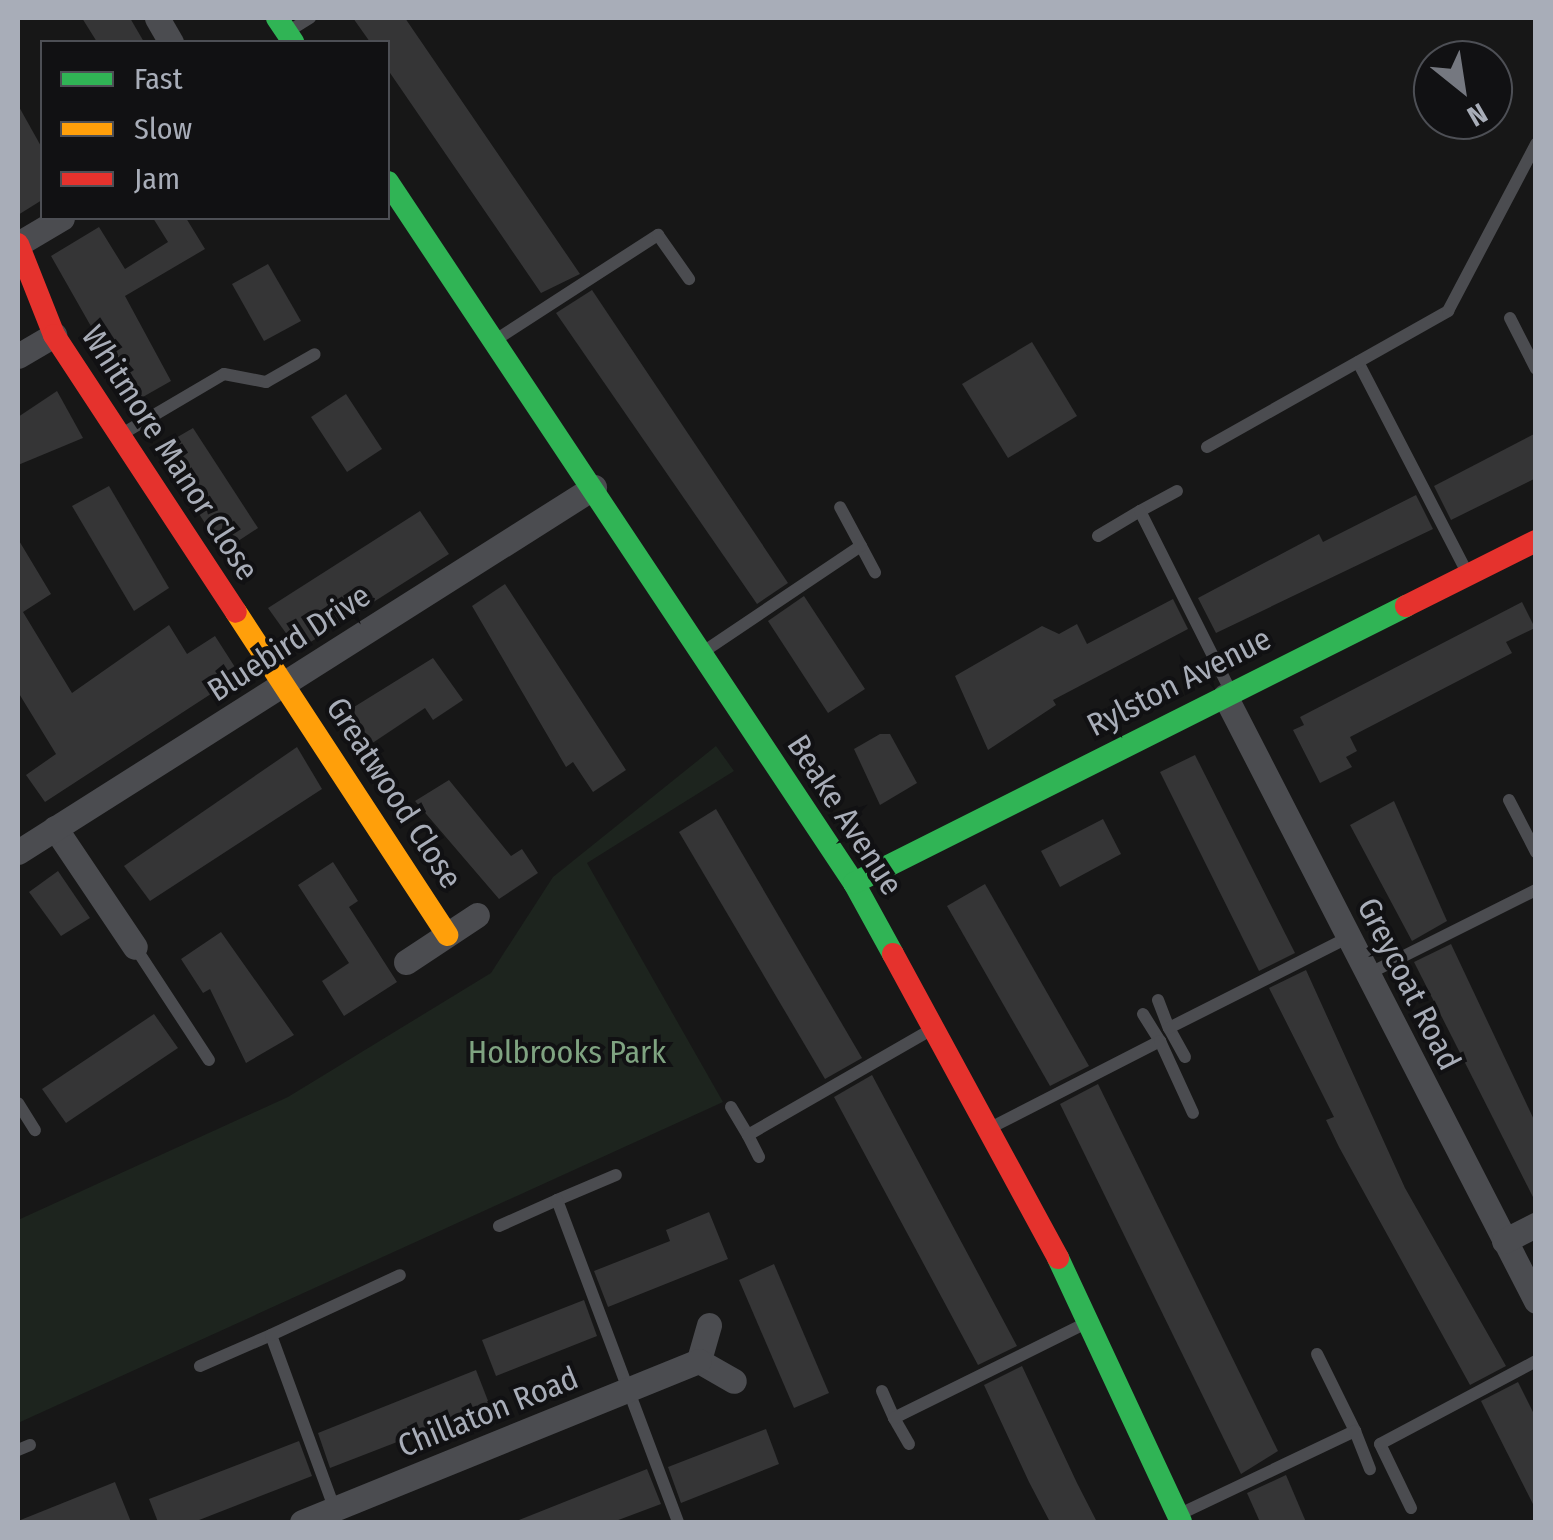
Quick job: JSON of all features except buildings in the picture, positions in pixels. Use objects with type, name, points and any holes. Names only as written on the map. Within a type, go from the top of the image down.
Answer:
[{"type":"street","points":[[157,18],[170,40]]},
{"type":"street","name":"Beake Avenue","points":[[390,185],[854,884],[990,1128],[1089,1322],[1180,1519]]},
{"type":"street","name":"Whitmore Manor Close","points":[[59,220],[18,244],[54,335],[286,686]]},
{"type":"street","points":[[18,356],[54,335]]},
{"type":"street","name":"Bluebird Drive","points":[[22,839],[54,828],[286,686],[594,487]]},
{"type":"street","name":"Rylston Avenue","points":[[854,884],[1536,541]]},
{"type":"street","name":"Greatwood Close","points":[[286,686],[446,935]]},
{"type":"street","name":"Greycoat Road","points":[[1228,694],[1536,1301]]},
{"type":"street","points":[[54,828],[135,947]]},
{"type":"street","name":"Greatwood Close","points":[[406,962],[477,915]]},
{"type":"street","points":[[1504,1241],[1536,1226]]},
{"type":"street","points":[[709,1324],[699,1361],[734,1381]]},
{"type":"street","name":"Chillaton Road","points":[[302,1522],[344,1512],[699,1361]]},
{"type":"lane","points":[[286,31],[310,18]]},
{"type":"lane","points":[[1207,448],[1448,310],[1536,144]]},
{"type":"lane","points":[[495,340],[658,235],[689,279]]},
{"type":"lane","points":[[1510,318],[1536,368]]},
{"type":"lane","points":[[120,436],[224,374],[266,382],[315,354]]},
{"type":"lane","points":[[1358,362],[1468,574]]},
{"type":"lane","points":[[1098,536],[1176,491]]},
{"type":"lane","points":[[840,507],[875,572]]},
{"type":"lane","points":[[1140,511],[1228,694]]},
{"type":"lane","points":[[701,653],[862,546]]},
{"type":"lane","points":[[1509,800],[1536,852]]},
{"type":"lane","points":[[1368,974],[1536,890]]},
{"type":"lane","points":[[1169,1028],[1349,938]]},
{"type":"lane","points":[[135,947],[150,980],[210,1060]]},
{"type":"lane","points":[[1158,1000],[1185,1057]]},
{"type":"lane","points":[[1144,1014],[1193,1113]]},
{"type":"lane","points":[[748,1135],[936,1027]]},
{"type":"lane","points":[[990,1128],[1160,1041]]},
{"type":"lane","points":[[18,1103],[36,1130]]},
{"type":"lane","points":[[731,1107],[759,1157]]},
{"type":"lane","points":[[499,1226],[616,1176]]},
{"type":"lane","points":[[558,1200],[678,1522]]},
{"type":"lane","points":[[200,1366],[400,1275]]},
{"type":"lane","points":[[894,1418],[1089,1322]]},
{"type":"lane","points":[[271,1335],[344,1512]]},
{"type":"lane","points":[[1316,1354],[1370,1469]]},
{"type":"lane","points":[[1411,1508],[1380,1444],[1536,1362]]},
{"type":"lane","points":[[882,1391],[909,1444]]},
{"type":"lane","points":[[1180,1519],[1355,1432]]},
{"type":"green space","name":"Holbrooks Park","points":[[716,746],[734,771],[587,863],[723,1102],[18,1423],[18,1220],[288,1097],[491,973],[553,877]]},
{"type":"traffic: fast","points":[[277,18],[292,40]]},
{"type":"traffic: fast","points":[[390,185],[854,883],[893,954]]},
{"type":"traffic: fast","points":[[854,883],[1406,606]]},
{"type":"traffic: fast","points":[[1058,1258],[1181,1522]]},
{"type":"traffic: slow","points":[[236,612],[447,935]]},
{"type":"traffic: jam","points":[[18,244],[54,335],[236,612]]},
{"type":"traffic: jam","points":[[1406,606],[1536,541]]},
{"type":"traffic: jam","points":[[893,954],[1058,1258]]}]
